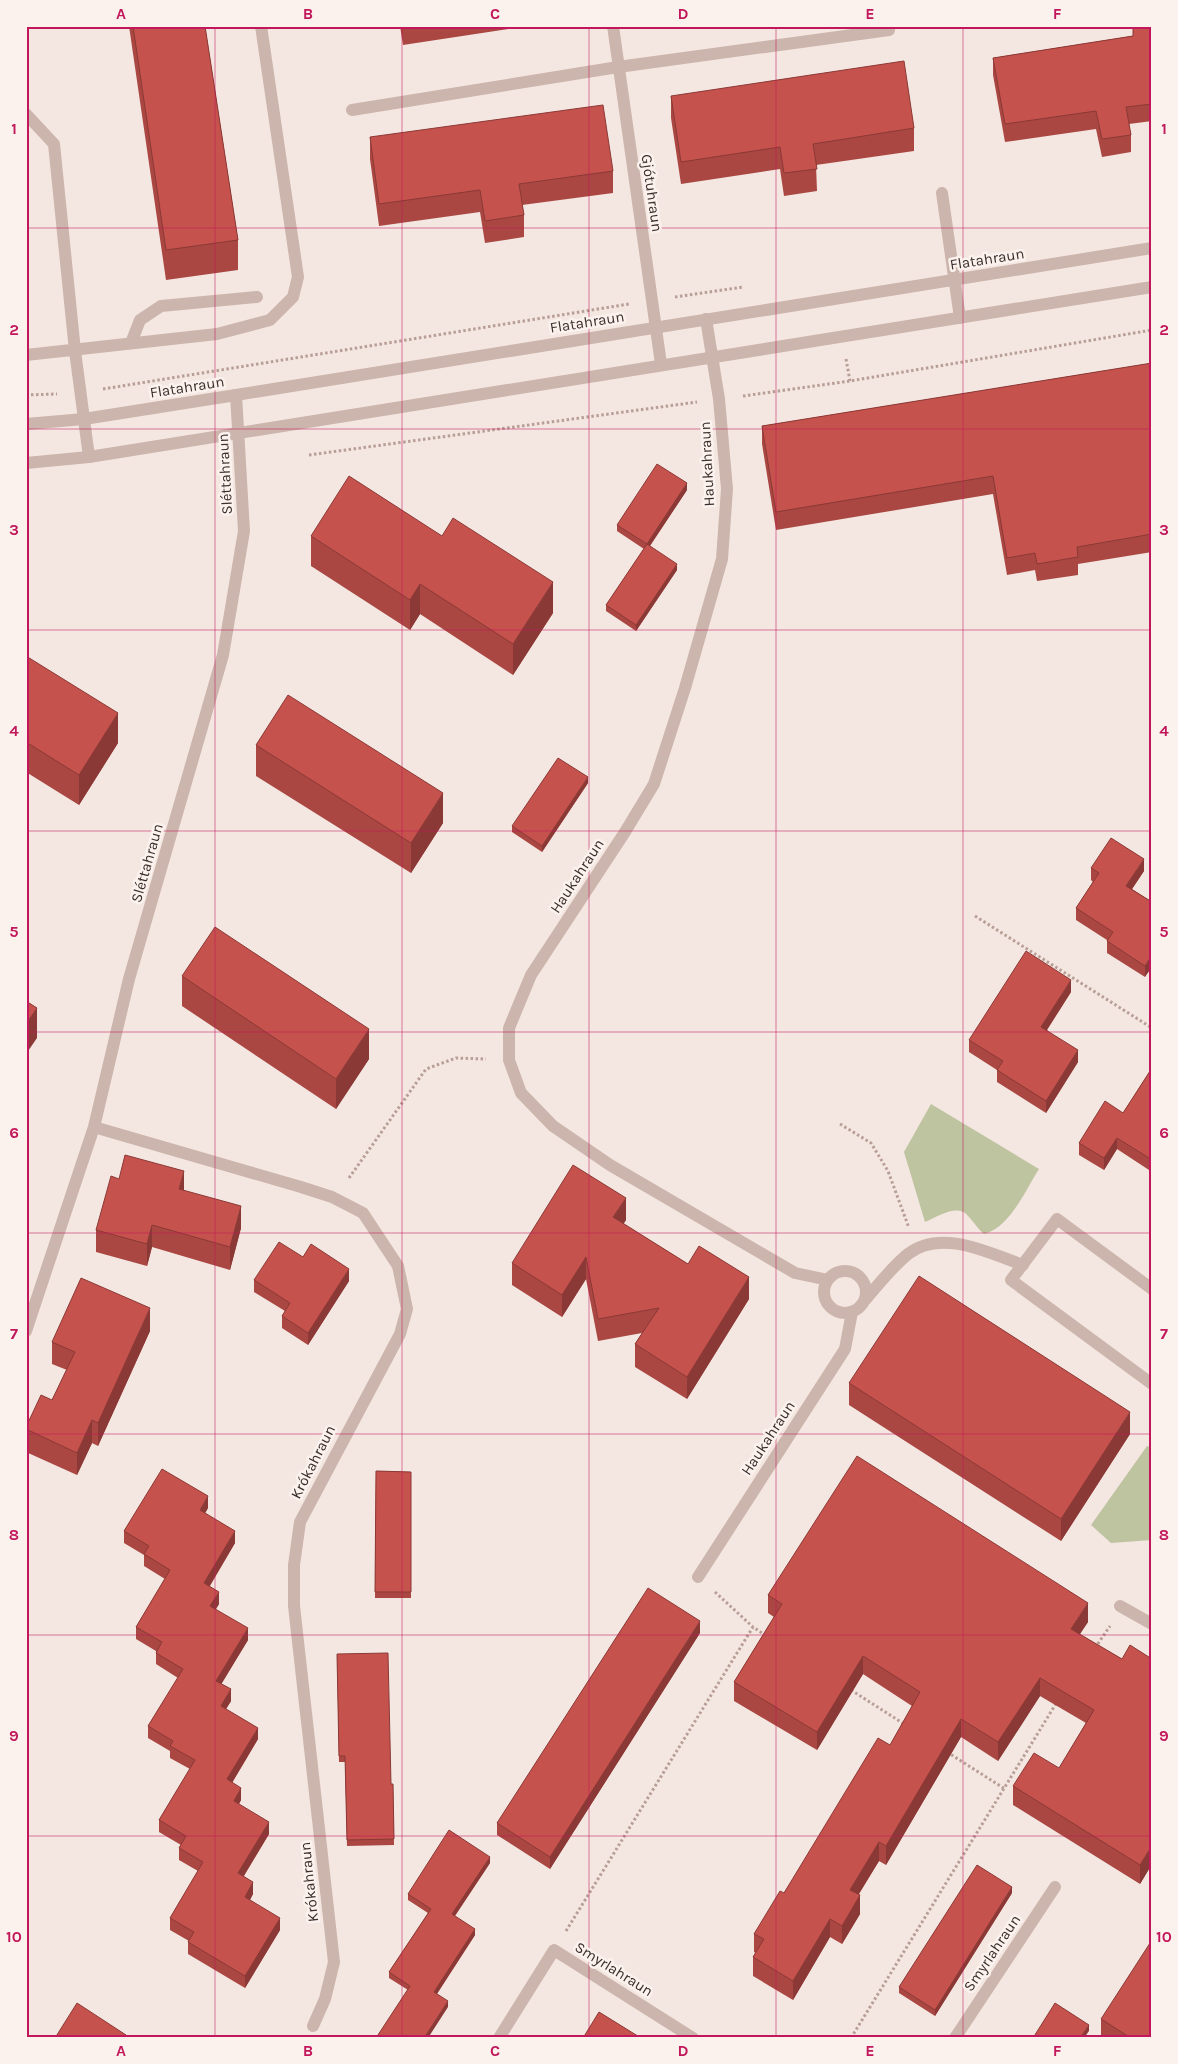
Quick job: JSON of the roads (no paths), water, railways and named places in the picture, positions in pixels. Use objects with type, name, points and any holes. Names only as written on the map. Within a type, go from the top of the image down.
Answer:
[{"type":"street","points":[[26,355],[217,334],[270,320],[293,297],[298,277],[261,26]]},
{"type":"street","name":"Gjótuhraun","points":[[613,26],[661,364]]},
{"type":"street","points":[[352,110],[618,67],[889,30]]},
{"type":"street","points":[[26,114],[54,144],[75,351],[89,457]]},
{"type":"street","points":[[942,193],[960,318]]},
{"type":"street","name":"Flatahraun","points":[[26,424],[84,419],[1152,248]]},
{"type":"street","points":[[26,463],[89,457],[661,364],[1152,287]]},
{"type":"street","points":[[132,344],[140,320],[161,306],[257,297]]},
{"type":"street","name":"Haukahraun","points":[[706,319],[719,399],[727,489],[722,559],[685,688],[654,784],[625,832],[531,975],[510,1028],[508,1060],[521,1092],[553,1126],[610,1165],[795,1273],[828,1280]]},
{"type":"street","name":"Sléttahraun","points":[[26,1331],[94,1128],[130,979],[223,655],[244,531],[236,395]]},
{"type":"street","name":"Krókahraun","points":[[94,1128],[217,1161],[332,1197],[363,1213],[398,1266],[406,1309],[400,1334],[300,1522],[294,1565],[294,1606],[334,1962],[325,1999],[313,2026]]},
{"type":"street","points":[[1152,1289],[1057,1219],[1012,1280],[1152,1384]]},
{"type":"street","points":[[865,1300],[864,1284],[857,1275],[850,1272],[840,1272],[828,1280],[824,1290],[826,1302],[833,1310],[843,1314],[852,1312],[860,1307],[897,1263],[910,1252],[940,1242],[959,1244],[1023,1264]]},
{"type":"street","name":"Haukahraun","points":[[698,1577],[845,1349],[852,1312]]},
{"type":"street","points":[[1120,1606],[1152,1624]]},
{"type":"street","name":"Smyrlahraun","points":[[955,2038],[1055,1887]]},
{"type":"street","name":"Smyrlahraun","points":[[499,2038],[554,1950],[692,2038]]}]
